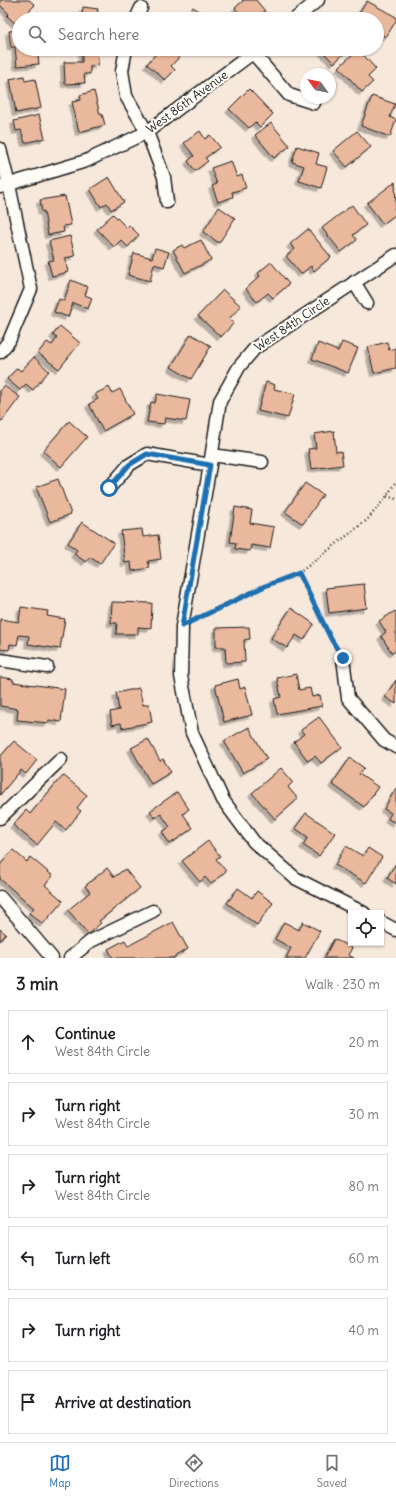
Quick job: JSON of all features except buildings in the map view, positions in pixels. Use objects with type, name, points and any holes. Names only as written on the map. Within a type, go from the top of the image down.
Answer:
[{"type":"street","points":[[303,12],[317,0]]},
{"type":"street","points":[[139,12],[141,8]]},
{"type":"street","points":[[125,56],[122,71],[126,96],[147,132],[164,177],[167,202]]},
{"type":"street","name":"West 86th Avenue","points":[[5,186],[86,161],[147,132],[248,56]]},
{"type":"street","points":[[259,56],[289,95],[300,99]]},
{"type":"street","points":[[0,149],[5,186],[31,289],[10,341],[0,352]]},
{"type":"street","name":"West 84th Circle","points":[[358,910],[295,878],[254,842],[223,800],[192,733],[181,676],[182,626],[220,401],[239,367],[255,348],[396,255]]},
{"type":"street","points":[[354,282],[367,303]]},
{"type":"street","points":[[109,488],[129,465],[147,454],[211,460],[262,462]]},
{"type":"street","points":[[343,658],[348,698],[384,740],[396,747]]},
{"type":"street","points":[[0,660],[47,666]]},
{"type":"street","points":[[0,818],[61,759]]},
{"type":"street","points":[[0,897],[52,958]]},
{"type":"street","points":[[70,958],[91,940],[153,911]]},
{"type":"street","points":[[384,924],[396,930]]},
{"type":"path","points":[[182,626],[265,586],[299,573],[367,520],[387,496],[396,481]]},
{"type":"path","points":[[387,496],[396,500]]},
{"type":"path","points":[[299,573],[331,639],[343,658]]},
{"type":"route","points":[[109,488],[129,465],[147,454],[210,465],[182,626],[265,586],[299,573],[331,639],[343,658]]}]
